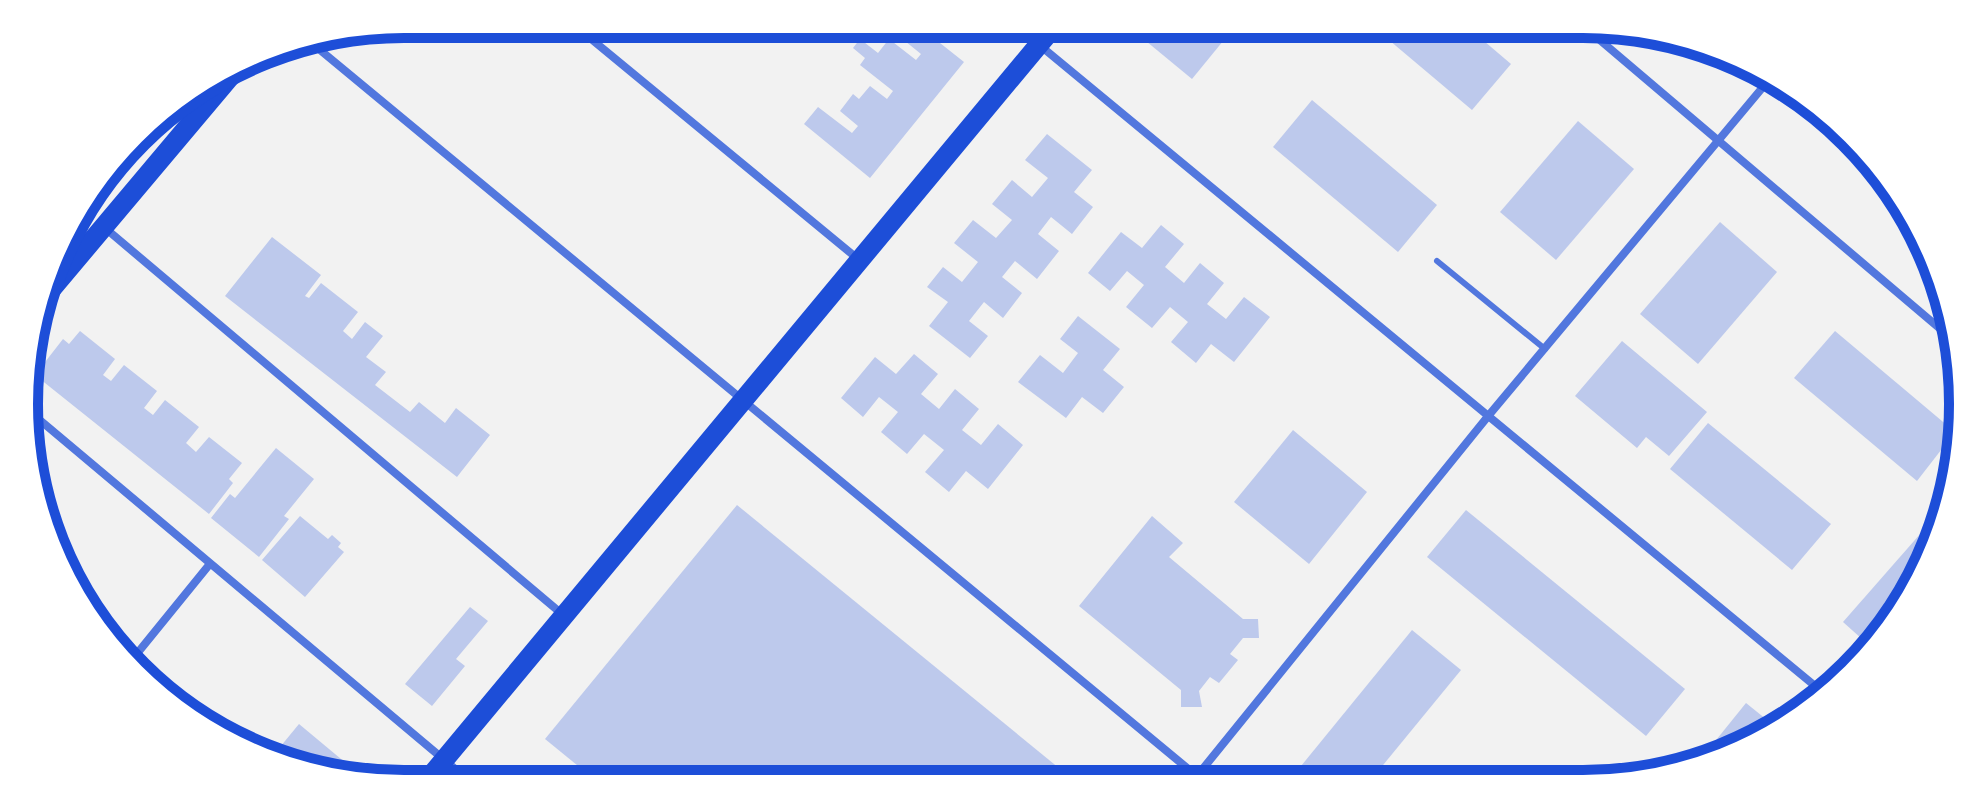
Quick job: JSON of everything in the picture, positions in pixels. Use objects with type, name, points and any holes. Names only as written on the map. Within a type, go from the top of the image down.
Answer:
[{"type":"main road","points":[[436,770],[1044,38]]},
{"type":"main road","points":[[60,280],[222,87]]},
{"type":"street","points":[[590,38],[859,260]]},
{"type":"street","points":[[1030,38],[1815,686]]},
{"type":"street","points":[[1598,39],[1941,330]]},
{"type":"street","points":[[318,48],[1190,770]]},
{"type":"street","points":[[1208,770],[1489,415],[1764,86]]},
{"type":"street","points":[[105,227],[563,615]]},
{"type":"street","points":[[39,419],[455,770]]},
{"type":"street","points":[[137,654],[209,565]]},
{"type":"lane","points":[[1437,261],[1545,349]]},
{"type":"building","points":[[901,38],[934,38],[964,62],[870,178],[804,124],[818,107],[852,133],[858,126],[840,111],[853,94],[859,99],[870,86],[887,99],[893,91],[860,65],[865,58],[853,48],[860,39],[878,53],[889,39],[916,60],[921,54]]},
{"type":"building","points":[[1142,38],[1226,38],[1192,79]]},
{"type":"building","points":[[1387,38],[1480,38],[1511,64],[1472,110]]},
{"type":"building","points":[[1312,100],[1437,205],[1398,252],[1273,147]]},
{"type":"building","points":[[1578,121],[1634,169],[1556,260],[1500,212]]},
{"type":"building","points":[[1047,134],[1092,170],[1074,192],[1093,207],[1072,234],[1051,217],[1038,234],[1059,251],[1037,279],[1015,261],[1002,277],[1022,293],[1003,318],[984,302],[969,321],[988,336],[970,358],[929,326],[948,302],[927,287],[943,267],[962,282],[978,262],[954,243],[973,220],[996,238],[1012,220],[992,204],[1012,180],[1032,197],[1048,178],[1025,160]]},
{"type":"building","points":[[1720,222],[1777,272],[1698,364],[1640,314]]},
{"type":"building","points":[[1161,225],[1184,244],[1165,267],[1184,283],[1200,263],[1224,283],[1207,304],[1226,319],[1244,297],[1270,317],[1234,362],[1211,344],[1196,363],[1171,342],[1188,322],[1170,307],[1152,328],[1126,307],[1144,285],[1127,271],[1110,291],[1088,273],[1121,232],[1142,248]]},
{"type":"building","points":[[272,237],[321,275],[305,296],[309,298],[321,283],[358,312],[343,331],[352,339],[365,322],[383,336],[366,357],[386,372],[375,385],[410,412],[419,402],[445,423],[456,408],[490,435],[457,477],[225,296]]},
{"type":"building","points":[[1078,316],[1120,349],[1103,370],[1124,387],[1103,413],[1082,397],[1066,418],[1018,382],[1040,355],[1063,373],[1078,353],[1060,339]]},
{"type":"building","points":[[80,331],[115,359],[103,375],[111,381],[124,365],[157,391],[144,408],[153,415],[165,400],[199,427],[186,443],[196,452],[209,437],[242,463],[229,479],[233,483],[209,514],[39,378],[40,369],[63,339],[69,344]]},
{"type":"building","points":[[1835,331],[1948,426],[1947,443],[1917,481],[1794,378]]},
{"type":"building","points":[[1622,341],[1707,412],[1669,456],[1646,437],[1637,448],[1575,396]]},
{"type":"building","points":[[914,354],[938,374],[921,394],[939,409],[955,389],[979,409],[962,430],[981,445],[998,424],[1023,445],[988,489],[966,471],[949,492],[925,472],[944,450],[924,434],[907,454],[881,432],[898,412],[879,397],[863,417],[841,398],[875,357],[896,374]]},
{"type":"building","points":[[1708,423],[1831,524],[1792,570],[1670,469]]},
{"type":"building","points":[[1293,430],[1367,492],[1309,564],[1234,502]]},
{"type":"building","points":[[276,448],[314,479],[284,516],[289,519],[259,557],[211,518],[230,494],[235,498]]},
{"type":"building","points":[[737,505],[1061,770],[583,770],[545,739]]},
{"type":"building","points":[[1466,510],[1685,689],[1646,736],[1427,557]]},
{"type":"building","points":[[300,516],[328,539],[332,535],[341,543],[338,547],[344,552],[305,597],[262,560]]},
{"type":"building","points":[[1152,516],[1183,543],[1169,557],[1243,619],[1258,619],[1259,638],[1243,638],[1230,654],[1238,660],[1219,683],[1210,677],[1199,691],[1202,707],[1181,707],[1181,690],[1079,606]]},
{"type":"building","points":[[1921,533],[1924,536],[1900,587],[1863,639],[1843,622]]},
{"type":"building","points":[[470,607],[488,621],[456,659],[465,666],[432,706],[405,684]]},
{"type":"building","points":[[1412,630],[1461,670],[1379,770],[1298,770]]},
{"type":"building","points":[[1746,703],[1767,720],[1745,732],[1710,747]]},
{"type":"building","points":[[299,724],[347,764],[309,758],[279,748]]}]
